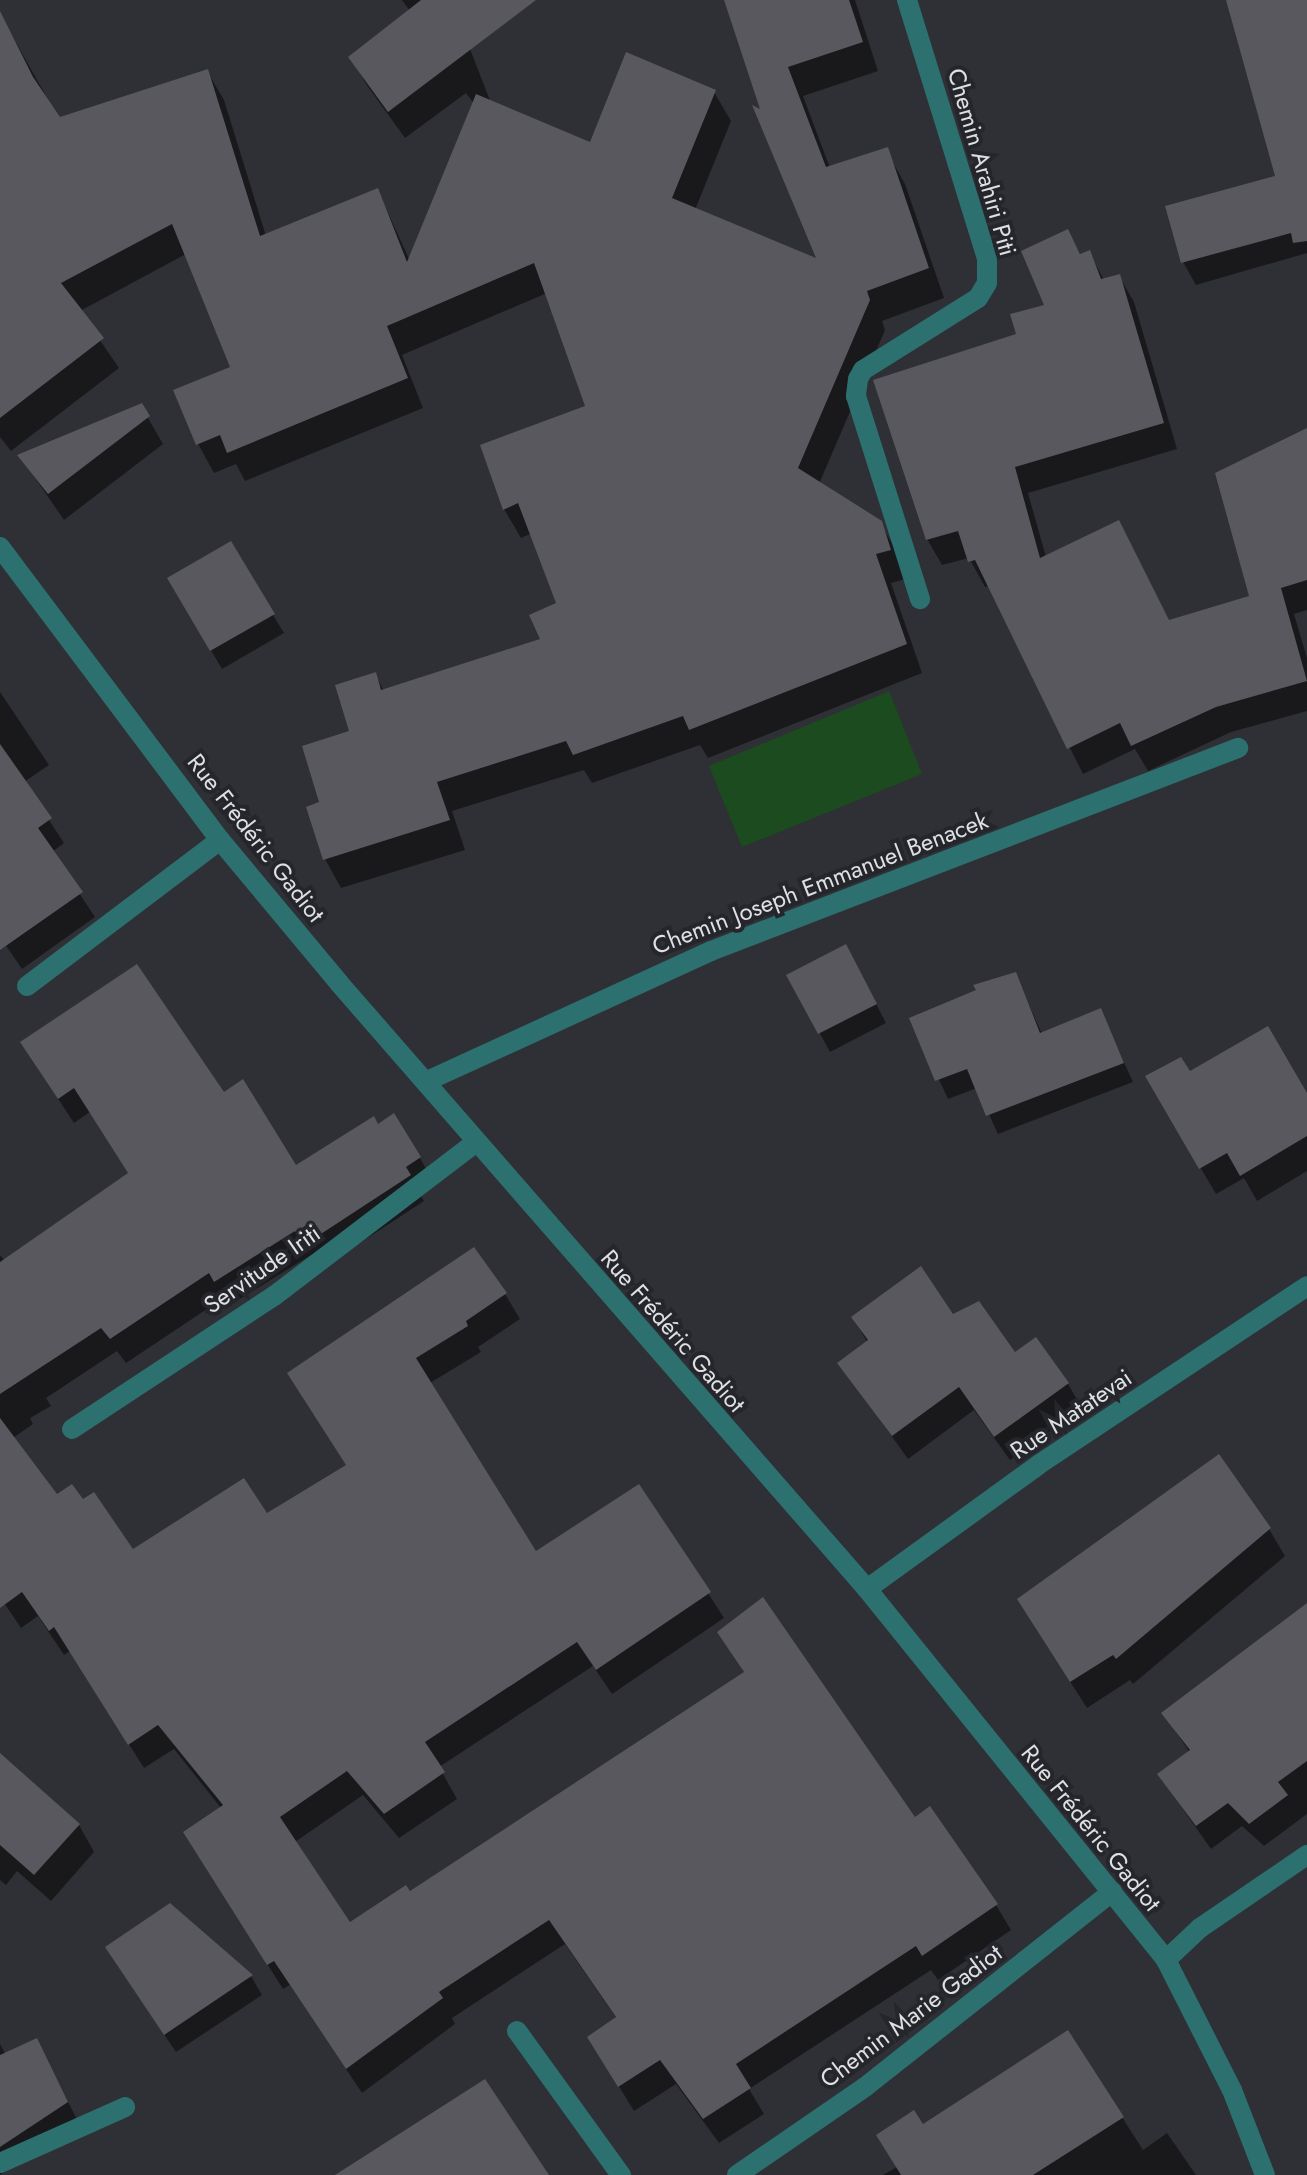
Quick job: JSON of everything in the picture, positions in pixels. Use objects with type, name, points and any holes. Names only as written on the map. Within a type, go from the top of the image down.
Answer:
[{"type":"street","name":"Chemin Arahiri Piti","points":[[907,0],[987,258],[987,283],[978,298],[863,370],[858,379],[859,408],[920,599]]},
{"type":"street","name":"Rue Frédéric Gadiot","points":[[0,547],[220,840],[427,1081],[475,1143],[867,1589],[1166,1960],[1232,2090],[1265,2175]]},
{"type":"street","name":"Chemin Joseph Emmanuel Benacek","points":[[427,1081],[711,951],[1238,748]]},
{"type":"street","points":[[27,986],[220,840]]},
{"type":"street","name":"Servitude Iriti","points":[[72,1429],[274,1296],[475,1143]]},
{"type":"street","name":"Rue Matatevai","points":[[867,1589],[1038,1465],[1307,1286]]},
{"type":"street","points":[[1166,1960],[1200,1928],[1307,1855]]},
{"type":"street","name":"Chemin Marie Gadiot","points":[[737,2175],[865,2087],[1112,1892]]},
{"type":"street","points":[[517,2031],[621,2175]]},
{"type":"street","points":[[0,2163],[125,2107]]},
{"type":"green space","points":[[889,691],[922,774],[742,847],[709,766]]},
{"type":"building","points":[[421,0],[536,0],[388,112],[348,57]]},
{"type":"building","points":[[724,0],[849,0],[863,42],[788,67],[826,167],[888,147],[929,268],[867,291],[870,300],[798,468],[882,521],[891,550],[876,554],[907,644],[689,730],[683,716],[573,755],[566,741],[437,782],[450,820],[323,860],[306,807],[319,802],[302,746],[349,731],[335,685],[376,672],[381,690],[540,639],[529,615],[556,603],[518,503],[503,510],[480,445],[585,406],[534,263],[387,326],[408,378],[227,453],[220,435],[196,445],[173,390],[230,367],[172,224],[61,283],[104,338],[0,418],[0,11],[33,77],[60,117],[208,69],[260,236],[378,188],[407,262],[476,94],[590,142],[626,52],[716,90],[672,198],[816,258],[752,105],[760,109]]},
{"type":"building","points":[[1226,0],[1307,0],[1307,241],[1293,243],[1291,233],[1181,263],[1165,206],[1275,176]]},
{"type":"building","points":[[1068,229],[1080,254],[1090,250],[1101,279],[1120,274],[1164,423],[1015,467],[1040,558],[1119,520],[1169,620],[1249,596],[1215,473],[1307,428],[1307,580],[1281,588],[1307,681],[1216,707],[1131,746],[1120,723],[1067,749],[975,560],[968,562],[958,531],[926,540],[873,380],[1016,334],[1010,314],[1044,305],[1021,251]]},
{"type":"building","points":[[142,403],[150,416],[48,494],[17,455]]},
{"type":"building","points":[[231,541],[275,614],[210,651],[167,578]]},
{"type":"building","points":[[0,744],[52,818],[38,828],[83,892],[0,950]]},
{"type":"building","points":[[846,944],[877,1004],[818,1034],[786,975]]},
{"type":"building","points":[[137,964],[224,1092],[243,1079],[296,1165],[374,1116],[378,1124],[394,1113],[421,1157],[406,1167],[411,1175],[304,1245],[295,1231],[214,1282],[209,1273],[110,1339],[101,1328],[0,1394],[0,1262],[128,1173],[74,1088],[58,1099],[20,1042]]},
{"type":"building","points":[[1016,972],[1040,1033],[1101,1008],[1124,1063],[986,1116],[967,1069],[935,1081],[909,1018],[976,990],[973,985]]},
{"type":"building","points":[[1268,1026],[1307,1093],[1307,1136],[1240,1176],[1227,1153],[1199,1169],[1145,1076],[1181,1057],[1190,1071]]},
{"type":"building","points":[[474,1247],[507,1293],[466,1321],[468,1326],[416,1358],[536,1551],[639,1484],[711,1592],[596,1670],[577,1642],[425,1742],[445,1772],[384,1814],[347,1771],[280,1817],[350,1922],[406,1885],[410,1891],[744,1672],[717,1632],[763,1597],[915,1817],[930,1806],[998,1904],[922,1956],[916,1946],[736,2064],[751,2088],[703,2119],[660,2060],[618,2087],[587,2037],[616,2017],[549,1920],[439,1992],[443,1998],[346,2069],[274,1961],[267,1965],[183,1832],[223,1805],[158,1725],[128,1745],[54,1627],[49,1631],[22,1592],[0,1608],[0,1418],[57,1494],[72,1484],[83,1499],[94,1492],[133,1549],[244,1478],[267,1513],[346,1465],[287,1373]]},
{"type":"building","points":[[921,1266],[953,1314],[979,1301],[1015,1352],[1036,1337],[1069,1383],[994,1437],[959,1387],[892,1436],[837,1363],[868,1340],[851,1317]]},
{"type":"building","points":[[1219,1454],[1271,1528],[1116,1659],[1113,1655],[1070,1682],[1017,1599]]},
{"type":"building","points":[[1307,1603],[1307,1761],[1278,1782],[1288,1795],[1249,1824],[1228,1803],[1196,1826],[1157,1774],[1190,1750],[1161,1713]]},
{"type":"building","points":[[0,1753],[80,1824],[34,1875],[0,1845]]},
{"type":"building","points":[[170,1903],[253,1975],[164,2035],[105,1947]]},
{"type":"building","points":[[1068,2030],[1124,2117],[1033,2175],[901,2175],[876,2135],[914,2110],[923,2124]]},
{"type":"building","points":[[37,2038],[68,2102],[0,2147],[0,2055]]},
{"type":"building","points":[[485,2079],[549,2175],[335,2175]]}]
